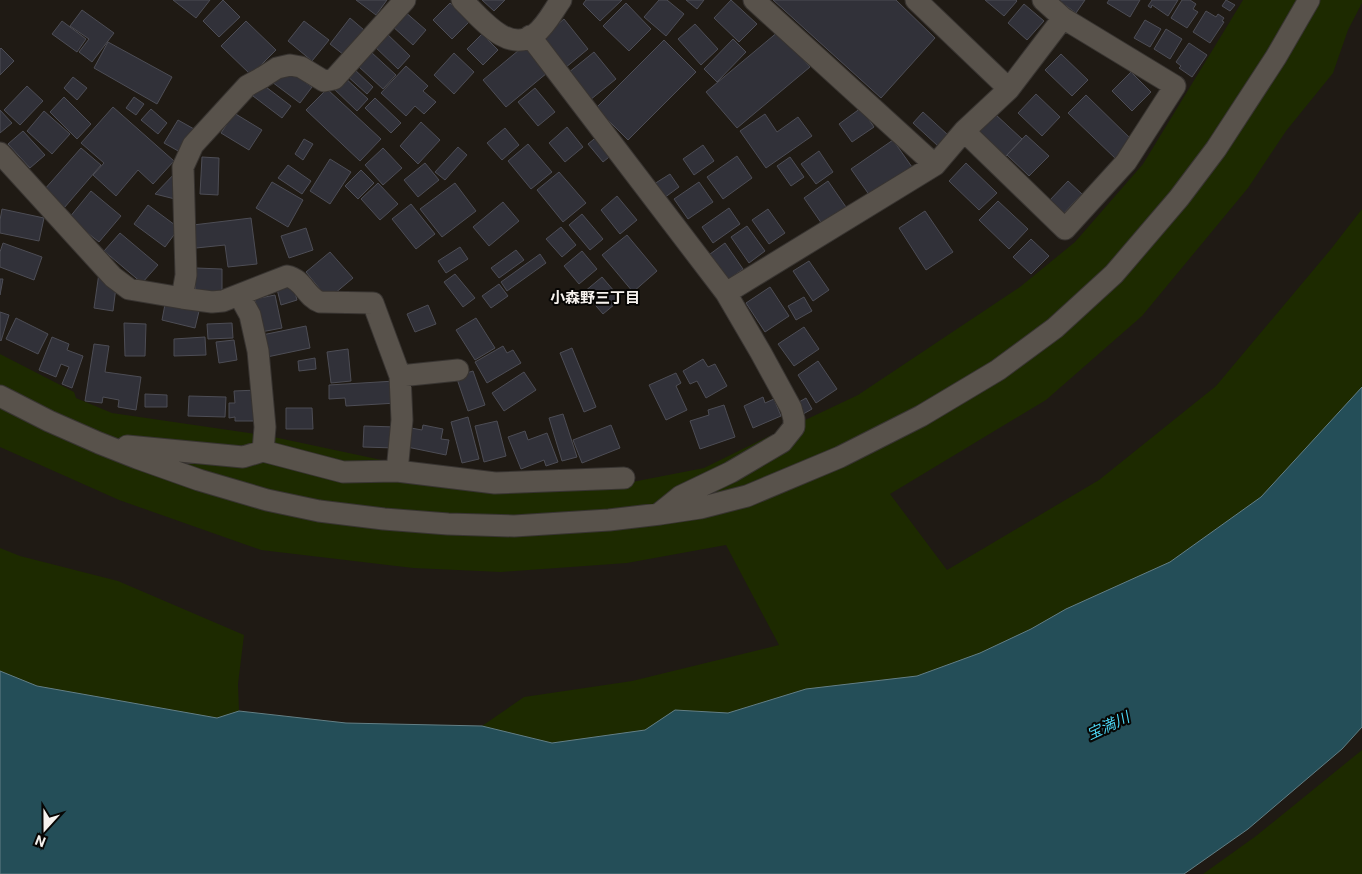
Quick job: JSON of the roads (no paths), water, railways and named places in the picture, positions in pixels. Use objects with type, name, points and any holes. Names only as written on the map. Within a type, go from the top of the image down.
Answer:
[{"type":"street","points":[[182,298],[186,275],[183,167],[193,145],[247,86],[277,68],[290,65],[301,67],[324,81],[334,79],[405,0]]},
{"type":"street","points":[[462,0],[500,36],[512,40],[524,39],[534,34],[561,0]]},
{"type":"street","points":[[754,0],[935,165]]},
{"type":"street","points":[[916,0],[1009,89]]},
{"type":"street","points":[[964,131],[1065,229],[1126,162],[1175,86],[1063,18],[1043,0]]},
{"type":"street","points":[[0,396],[49,421],[99,443],[198,480],[267,500],[319,511],[448,524],[514,526],[609,520],[660,514],[700,508],[748,496],[840,457],[922,416],[998,370],[1056,328],[1114,274],[1179,198],[1216,149],[1276,57],[1310,0]]},
{"type":"street","points":[[726,293],[935,165],[964,131],[1009,89],[1063,18]]},
{"type":"street","points":[[530,36],[726,293],[791,408],[794,419],[794,427],[782,442],[731,472],[680,496],[660,514]]},
{"type":"street","points":[[0,153],[113,277],[130,289],[218,302],[287,276],[294,277],[315,300],[320,302],[373,303],[400,376],[402,420],[397,472]]},
{"type":"street","points":[[239,295],[250,315],[258,351],[265,427],[264,451]]},
{"type":"street","points":[[400,376],[458,370]]},
{"type":"street","points":[[99,443],[243,457],[264,451],[343,472],[397,472],[496,483],[624,478]]},
{"type":"water","name":"宝満川","points":[[1362,387],[1362,727],[1342,749],[1248,829],[1184,874],[0,874],[0,671],[37,686],[217,718],[239,711],[346,723],[482,726],[552,743],[645,730],[675,710],[728,713],[806,689],[917,676],[980,653],[1031,629],[1066,609],[1170,562],[1261,497]]},
{"type":"district","name":"小森野三丁目","points":[[595,298]]}]
